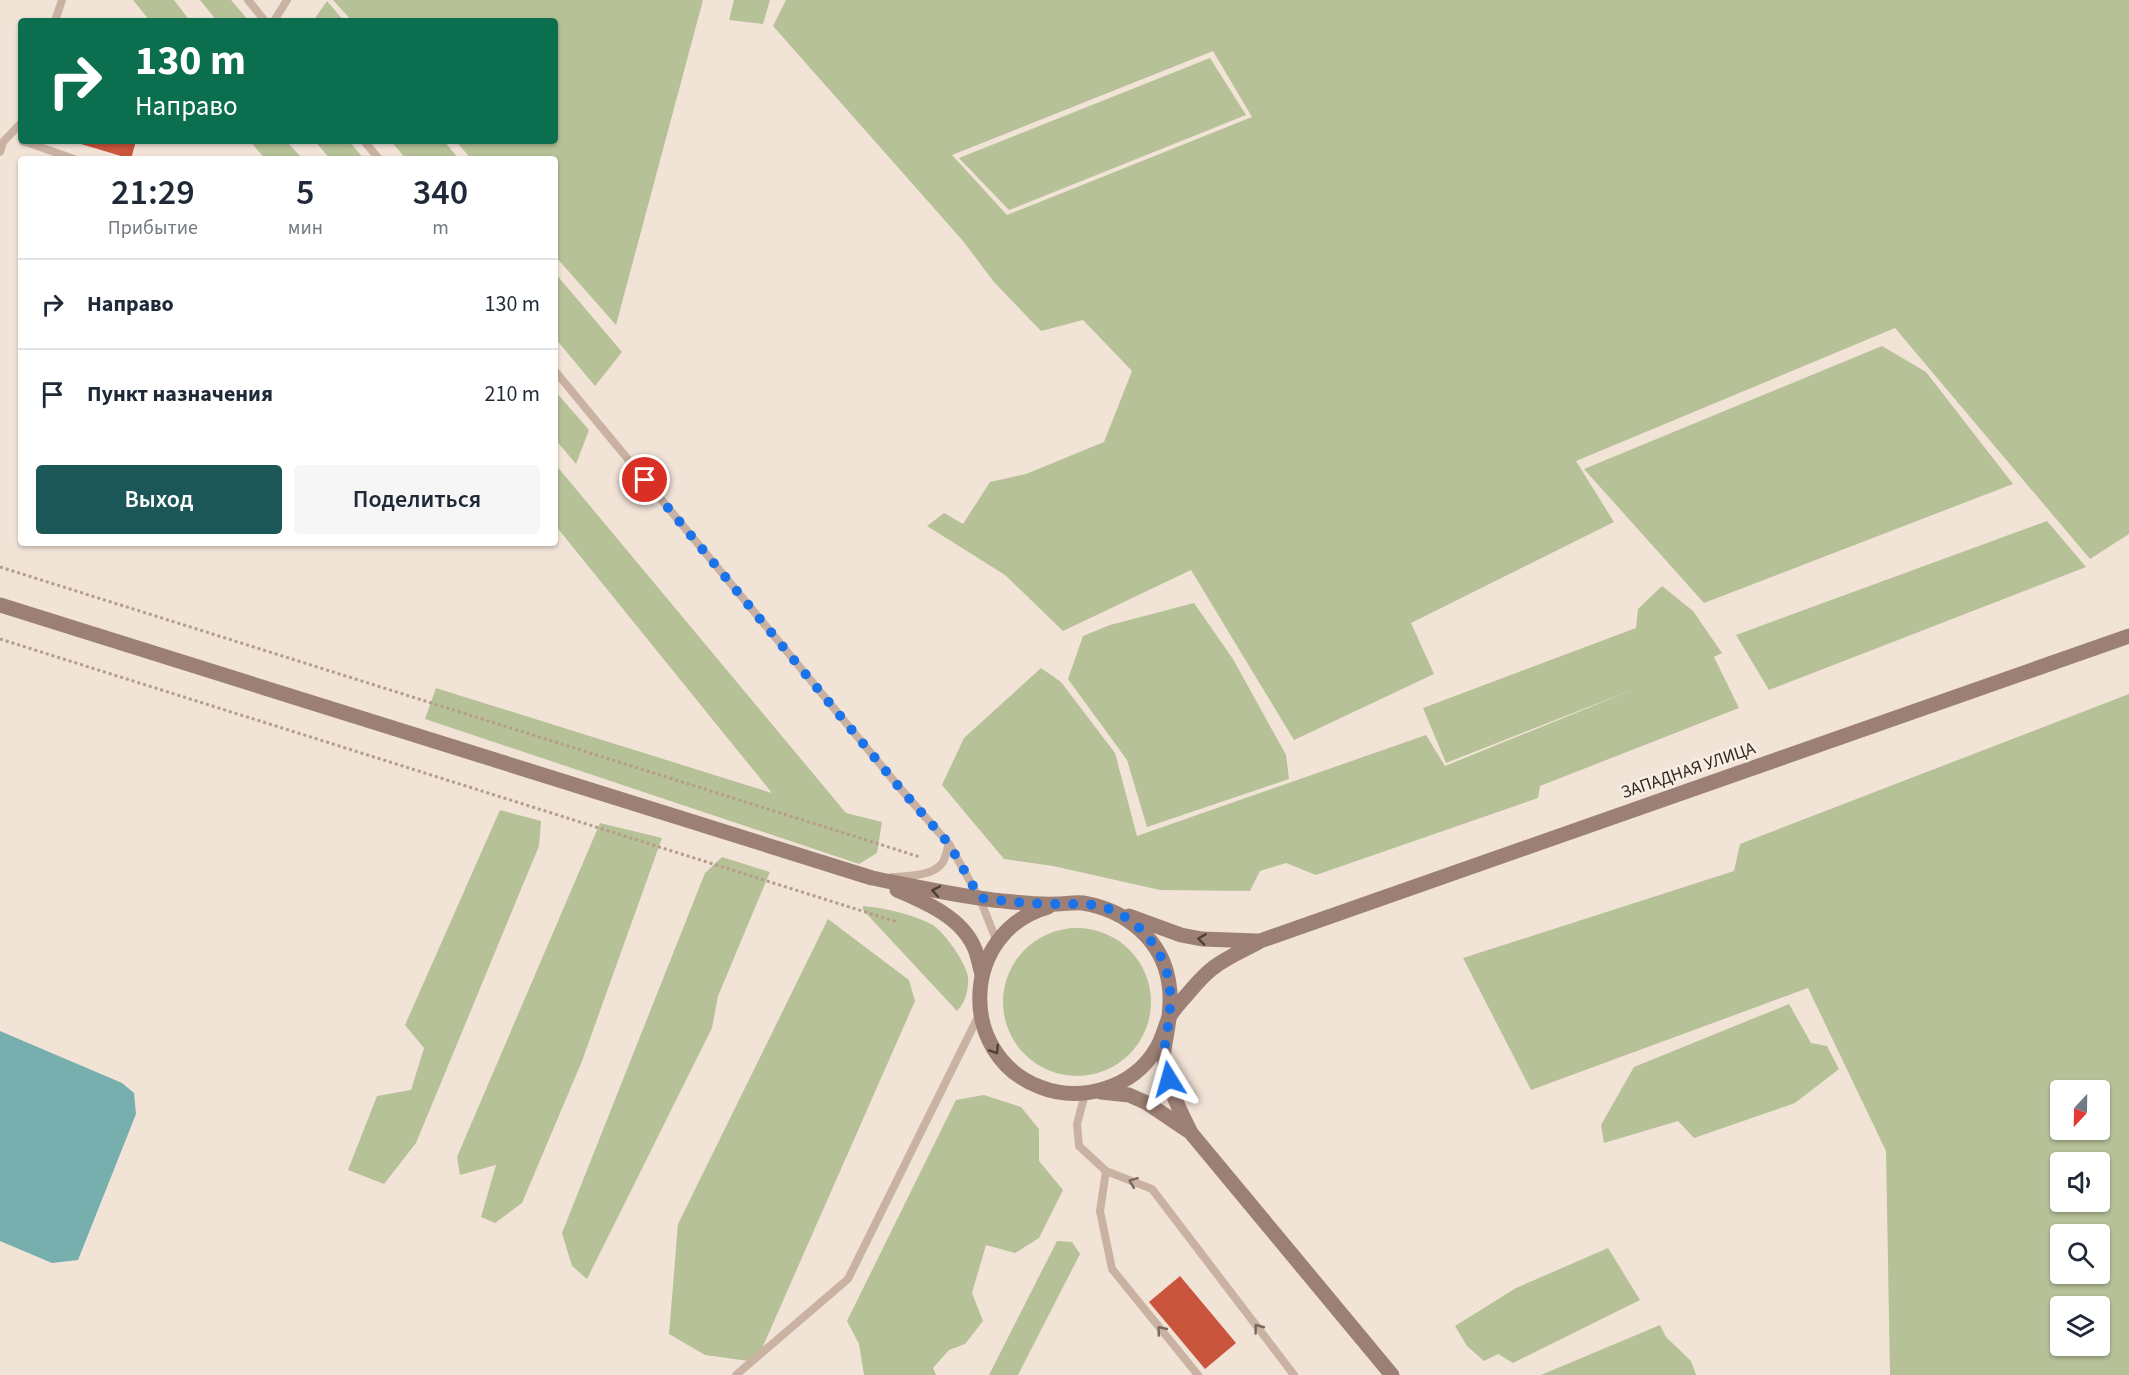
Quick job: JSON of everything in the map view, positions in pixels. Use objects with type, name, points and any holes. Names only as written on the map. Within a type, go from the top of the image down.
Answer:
[{"type":"main road","points":[[0,605],[872,878],[980,898],[1057,904],[1080,903],[1104,907],[1120,914],[1147,936],[1165,966],[1170,1001],[1164,1055],[1176,1103],[1191,1133],[1392,1375]]},
{"type":"main road","name":"ЗАПАДНАЯ УЛИЦА","points":[[1168,1018],[1212,968],[1260,941],[2129,636]]},
{"type":"main road","points":[[872,878],[936,908],[958,925],[974,947],[982,974]]},
{"type":"main road","points":[[1057,904],[1040,909],[1009,928],[988,957],[979,993],[980,1013],[985,1032],[994,1050],[1007,1066],[1022,1078],[1040,1087],[1059,1093],[1092,1092],[1128,1095],[1147,1103],[1191,1133]]},
{"type":"main road","name":"ЗАПАДНАЯ УЛИЦА","points":[[1104,907],[1181,935],[1227,942],[1260,941]]},
{"type":"main road","points":[[1092,1092],[1115,1085],[1144,1065],[1155,1051],[1168,1018]]},
{"type":"lane","points":[[56,18],[62,0]]},
{"type":"lane","points":[[248,0],[263,18]]},
{"type":"lane","points":[[276,18],[287,0]]},
{"type":"lane","points":[[0,152],[3,142],[18,126]]},
{"type":"lane","points":[[9,136],[18,139]]},
{"type":"lane","points":[[31,144],[65,156]]},
{"type":"lane","points":[[366,144],[376,156]]},
{"type":"lane","points":[[558,375],[899,787],[949,844],[980,898],[997,942]]},
{"type":"lane","points":[[872,878],[912,876],[935,870],[943,862],[949,844]]},
{"type":"lane","points":[[736,1375],[849,1279],[980,1013]]},
{"type":"lane","points":[[1092,1092],[1077,1124],[1079,1146],[1106,1171],[1152,1189],[1294,1375]]},
{"type":"lane","points":[[1106,1171],[1100,1211],[1112,1269],[1198,1375]]},
{"type":"path","points":[[0,567],[920,857]]},
{"type":"path","points":[[0,639],[897,922]]},
{"type":"green space","points":[[133,0],[174,0],[188,18],[148,18]]},
{"type":"green space","points":[[200,0],[231,0],[246,18],[215,18]]},
{"type":"green space","points":[[333,0],[703,0],[616,325],[558,259],[558,156],[468,156],[458,144],[558,144],[558,18],[349,18]]},
{"type":"green space","points":[[734,0],[770,0],[763,24],[729,20]]},
{"type":"green space","points":[[786,0],[2129,0],[2129,534],[2090,559],[1895,328],[1576,461],[1614,522],[1411,623],[1434,674],[1294,740],[1191,570],[1063,631],[1005,575],[927,526],[944,513],[963,524],[990,482],[1026,474],[1104,442],[1132,371],[1083,320],[1041,331],[994,282],[963,241],[773,26]],"holes":[[[1213,51],[1252,117],[1007,215],[952,155]]]},
{"type":"green space","points":[[327,1],[341,18],[315,18]]},
{"type":"green space","points":[[1210,58],[1246,115],[1009,210],[959,158]]},
{"type":"green space","points":[[252,144],[289,144],[300,156],[262,156]]},
{"type":"green space","points":[[318,144],[352,144],[362,156],[328,156]]},
{"type":"green space","points":[[394,144],[446,144],[456,156],[404,156]]},
{"type":"green space","points":[[558,277],[622,352],[595,386],[558,342]]},
{"type":"green space","points":[[1882,346],[1926,372],[2013,484],[1704,603],[1584,469]]},
{"type":"green space","points":[[558,394],[589,430],[576,464],[558,443]]},
{"type":"green space","points":[[558,468],[846,813],[882,822],[877,853],[859,864],[425,719],[436,688],[772,793],[558,529]]},
{"type":"green space","points":[[2047,521],[2086,567],[1769,690],[1736,635]]},
{"type":"green space","points":[[1662,586],[1693,611],[1722,653],[1714,657],[1739,708],[1540,786],[1538,798],[1316,875],[1286,863],[1260,871],[1250,891],[1160,890],[1053,866],[1004,859],[942,785],[964,738],[1041,668],[1061,682],[1115,753],[1137,836],[1426,735],[1445,766],[1637,688],[1446,763],[1423,708],[1636,628],[1638,609]]},
{"type":"green space","points":[[1194,603],[1233,659],[1286,755],[1289,779],[1147,827],[1127,760],[1068,679],[1083,636],[1110,625]]},
{"type":"green space","points":[[2129,694],[2129,1375],[1890,1375],[1886,1151],[1808,988],[1531,1090],[1463,958],[1734,871],[1740,844]]},
{"type":"green space","points":[[500,810],[541,821],[539,846],[416,1143],[384,1184],[348,1170],[377,1096],[411,1090],[424,1048],[405,1025]]},
{"type":"green space","points":[[600,823],[662,838],[582,1061],[522,1203],[495,1223],[481,1217],[496,1165],[460,1175],[457,1157]]},
{"type":"green space","points":[[722,857],[770,872],[718,996],[712,1028],[587,1279],[572,1266],[562,1233],[705,873]]},
{"type":"green space","points":[[863,906],[915,917],[931,924],[942,933],[959,956],[968,977],[966,996],[957,1011],[863,910]]},
{"type":"green space","points":[[828,919],[909,980],[915,1001],[756,1362],[705,1355],[669,1334],[678,1224]]},
{"type":"green space","points":[[1077,928],[1091,929],[1105,934],[1118,940],[1129,950],[1139,961],[1145,974],[1150,988],[1150,1016],[1145,1030],[1139,1043],[1129,1054],[1118,1064],[1105,1070],[1091,1075],[1077,1076],[1063,1075],[1049,1070],[1036,1064],[1025,1054],[1015,1043],[1009,1030],[1004,1016],[1003,1002],[1004,988],[1009,974],[1015,961],[1025,950],[1036,940],[1049,934],[1063,929]]},
{"type":"green space","points":[[1789,1004],[1811,1043],[1827,1046],[1839,1069],[1795,1103],[1694,1138],[1678,1121],[1604,1143],[1601,1125],[1634,1067]]},
{"type":"green space","points":[[984,1095],[1021,1107],[1039,1129],[1039,1161],[1063,1190],[1039,1238],[1015,1253],[986,1245],[972,1293],[983,1321],[965,1344],[949,1350],[933,1368],[936,1375],[864,1375],[859,1344],[847,1321],[956,1100]]},
{"type":"green space","points":[[1057,1241],[1072,1242],[1080,1254],[1018,1375],[989,1375]]},
{"type":"green space","points":[[1608,1248],[1640,1300],[1513,1363],[1498,1354],[1484,1361],[1467,1346],[1455,1326],[1516,1288]]},
{"type":"green space","points":[[1660,1325],[1666,1337],[1691,1361],[1696,1375],[1541,1375]]},
{"type":"water","points":[[0,1031],[122,1083],[134,1093],[136,1114],[78,1260],[52,1263],[0,1241]]},
{"type":"building","points":[[81,144],[135,144],[132,156],[121,156]]},
{"type":"building","points":[[1180,1276],[1236,1343],[1205,1369],[1149,1302]]},
{"type":"route","points":[[645,480],[899,787],[949,844],[980,898],[1018,903],[1080,903],[1104,907],[1120,914],[1147,936],[1165,966],[1169,983],[1170,1001],[1164,1055],[1169,1079]]}]
